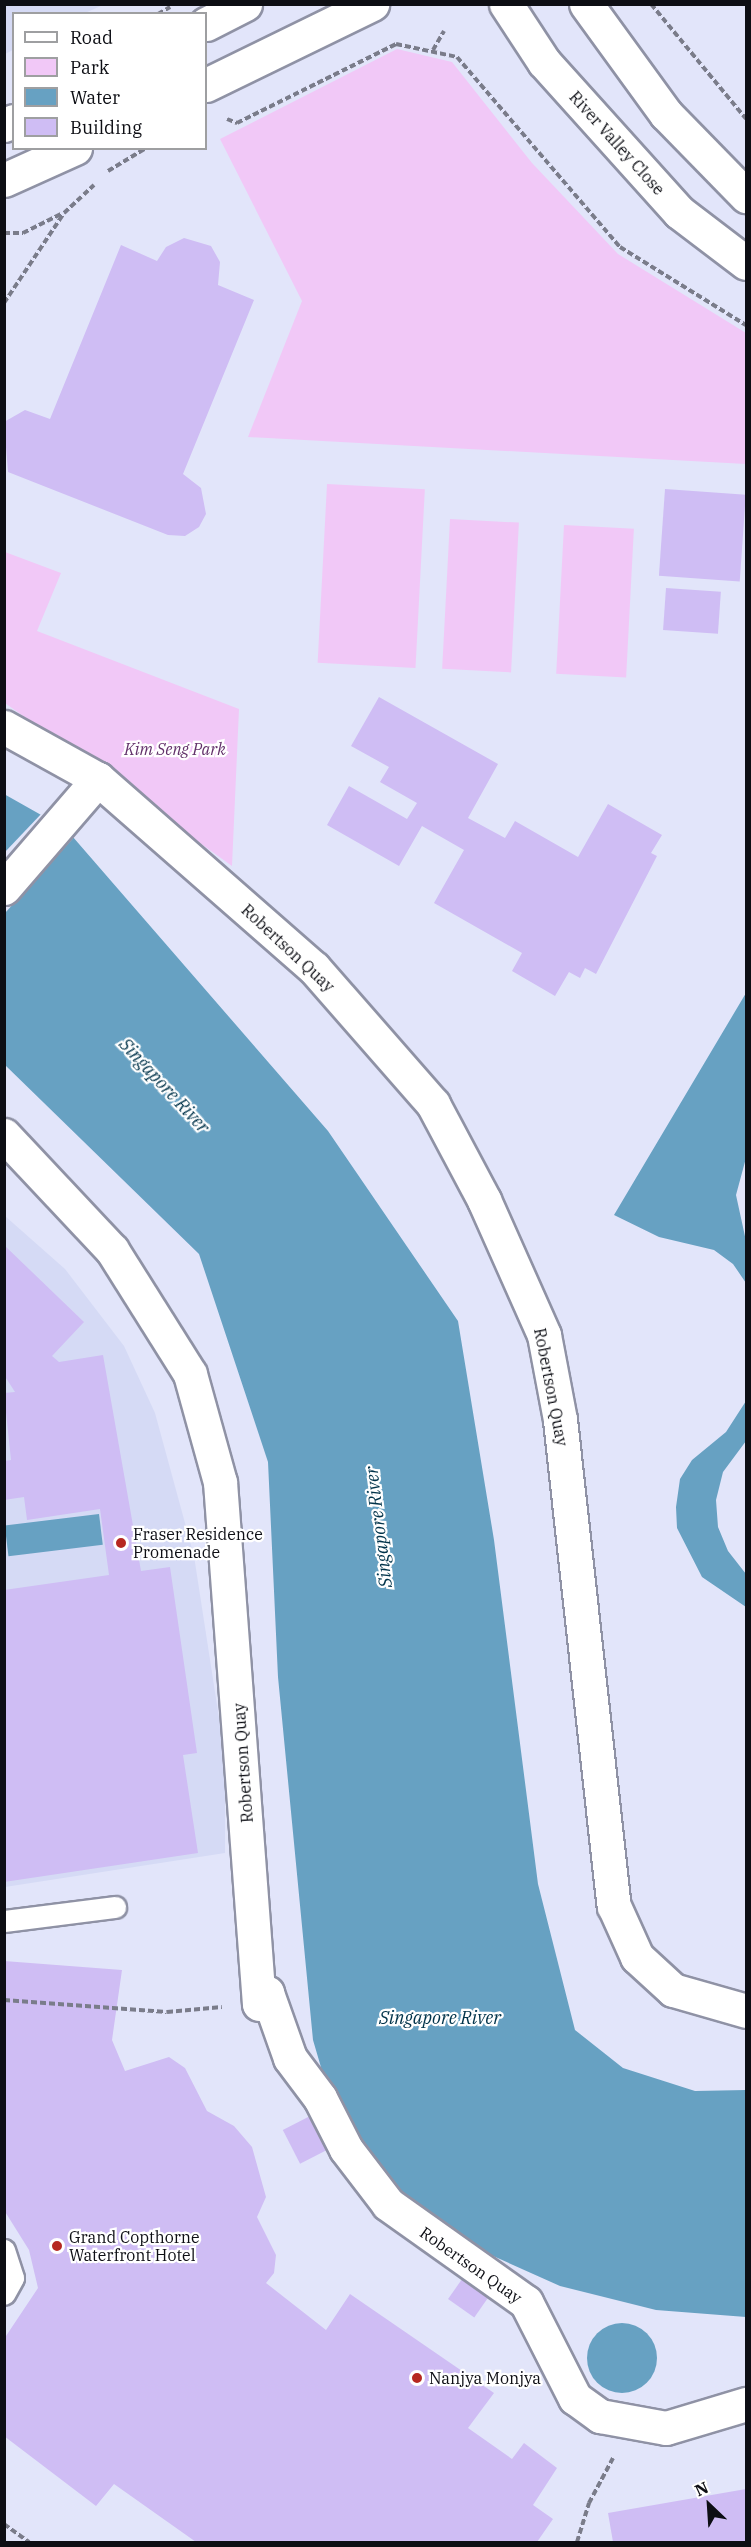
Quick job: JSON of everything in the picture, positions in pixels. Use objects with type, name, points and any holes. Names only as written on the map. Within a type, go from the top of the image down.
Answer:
[{"type":"street","points":[[207,23],[244,4]]},
{"type":"street","points":[[207,85],[372,4]]},
{"type":"street","name":"River Valley Close","points":[[506,4],[544,62],[679,212],[747,263]]},
{"type":"street","points":[[586,4],[666,114],[747,196]]},
{"type":"street","points":[[4,180],[71,150]]},
{"type":"street","points":[[4,727],[98,779],[4,888]]},
{"type":"street","name":"Robertson Quay","points":[[98,779],[314,968],[433,1104],[484,1200],[544,1335],[560,1420],[614,1906],[637,1957],[673,1990],[747,2011]]},
{"type":"street","name":"Robertson Quay","points":[[4,1135],[112,1250],[189,1374],[220,1482],[260,2004]]},
{"type":"street","name":"Robertson Quay","points":[[260,2004],[267,1993],[290,2058],[320,2097],[346,2149],[388,2204],[526,2302],[575,2398],[600,2416],[631,2425],[666,2428],[747,2404]]},
{"type":"lane","points":[[4,1921],[115,1907]]},
{"type":"lane","points":[[4,2250],[13,2278],[4,2294]]},
{"type":"path","points":[[162,12],[176,4]]},
{"type":"path","points":[[651,4],[747,119]]},
{"type":"path","points":[[433,50],[444,31]]},
{"type":"path","points":[[219,117],[237,123],[396,44],[433,50],[457,57],[620,248],[747,325]]},
{"type":"path","points":[[105,174],[143,150]]},
{"type":"path","points":[[4,303],[64,213],[97,181]]},
{"type":"path","points":[[4,233],[23,233],[64,213]]},
{"type":"path","points":[[4,2000],[167,2012],[260,2004]]},
{"type":"path","points":[[576,2542],[589,2503],[631,2425]]},
{"type":"path","points":[[4,2523],[29,2542]]},
{"type":"shaded area","points":[[5,4],[103,4],[87,12],[12,12],[12,50],[5,54]]},
{"type":"shaded area","name":"Fraser Residence Promenade","points":[[5,1216],[65,1269],[124,1346],[155,1413],[194,1556],[225,1757],[225,1853],[5,1887]]},
{"type":"green space","points":[[397,49],[452,62],[532,163],[618,254],[746,333],[746,464],[248,437],[302,301],[220,139]]},
{"type":"green space","points":[[327,484],[425,489],[415,668],[318,663]]},
{"type":"green space","points":[[450,519],[519,523],[511,672],[442,669]]},
{"type":"green space","points":[[564,525],[634,529],[626,677],[556,674]]},
{"type":"green space","name":"Kim Seng Park","points":[[5,552],[61,573],[37,631],[239,709],[232,866],[5,703]]},
{"type":"water","name":"Singapore River","points":[[4,794],[66,829],[328,1131],[458,1321],[494,1540],[538,1884],[575,2030],[623,2068],[695,2091],[746,2090],[746,2317],[656,2310],[560,2286],[473,2247],[387,2180],[330,2098],[313,2040],[278,1677],[268,1462],[199,1254],[5,1065]]},
{"type":"water","points":[[746,993],[746,1158],[736,1195],[746,1241],[746,1283],[733,1264],[714,1250],[659,1237],[614,1215]]},
{"type":"water","points":[[746,1401],[746,1441],[723,1472],[716,1500],[718,1527],[728,1551],[746,1574],[746,1607],[702,1577],[677,1528],[676,1507],[680,1479],[692,1460],[726,1432]]},
{"type":"water","points":[[99,1514],[103,1545],[8,1556],[5,1526]]},
{"type":"water","points":[[622,2323],[635,2326],[647,2333],[654,2345],[657,2358],[654,2371],[647,2383],[635,2390],[622,2393],[609,2390],[597,2383],[590,2371],[587,2358],[590,2345],[597,2333],[609,2326]]},
{"type":"pier","points":[[43,812],[76,835],[5,913],[5,852]]},
{"type":"building","points":[[184,238],[211,246],[220,262],[218,285],[254,300],[183,474],[201,488],[206,514],[199,527],[185,536],[168,535],[8,472],[4,422],[25,410],[50,419],[121,245],[157,261],[166,247]]},
{"type":"building","points":[[665,489],[746,495],[740,581],[659,576]]},
{"type":"building","points":[[666,588],[721,592],[718,634],[663,630]]},
{"type":"building","points":[[379,697],[498,764],[468,818],[505,838],[515,821],[578,857],[608,804],[662,835],[651,853],[657,856],[596,974],[585,968],[580,978],[569,972],[555,996],[512,971],[522,953],[434,903],[464,850],[422,826],[399,866],[327,825],[349,786],[407,819],[417,803],[380,782],[389,767],[351,746]]},
{"type":"building","name":"Fraser Residence Promenade","points":[[4,1245],[84,1322],[52,1356],[59,1362],[103,1355],[141,1571],[170,1567],[197,1753],[183,1755],[198,1853],[4,1882],[4,1590],[109,1575],[100,1509],[27,1520],[24,1497],[4,1500],[4,1461],[11,1460],[4,1393],[15,1392],[4,1375]]},
{"type":"building","points":[[4,1961],[122,1970],[112,2040],[125,2071],[169,2057],[185,2068],[207,2111],[234,2126],[252,2147],[266,2197],[257,2217],[276,2255],[274,2273],[266,2283],[326,2330],[350,2294],[494,2393],[468,2428],[512,2459],[524,2443],[557,2468],[533,2505],[553,2519],[537,2542],[196,2542],[114,2484],[96,2506],[4,2436],[4,2339],[38,2288],[29,2250],[4,2210]]},
{"type":"building","points":[[314,2114],[331,2148],[300,2164],[283,2130]]},
{"type":"building","points":[[467,2272],[493,2290],[474,2317],[448,2299]]},
{"type":"building","points":[[746,2489],[746,2542],[613,2542],[608,2513]]},
{"type":"place","name":"Fraser Residence Promenade","points":[[121,1543]]},
{"type":"place","name":"Grand Copthorne Waterfront Hotel","points":[[57,2246]]},
{"type":"place","name":"Nanjya Monjya","points":[[417,2378]]}]
